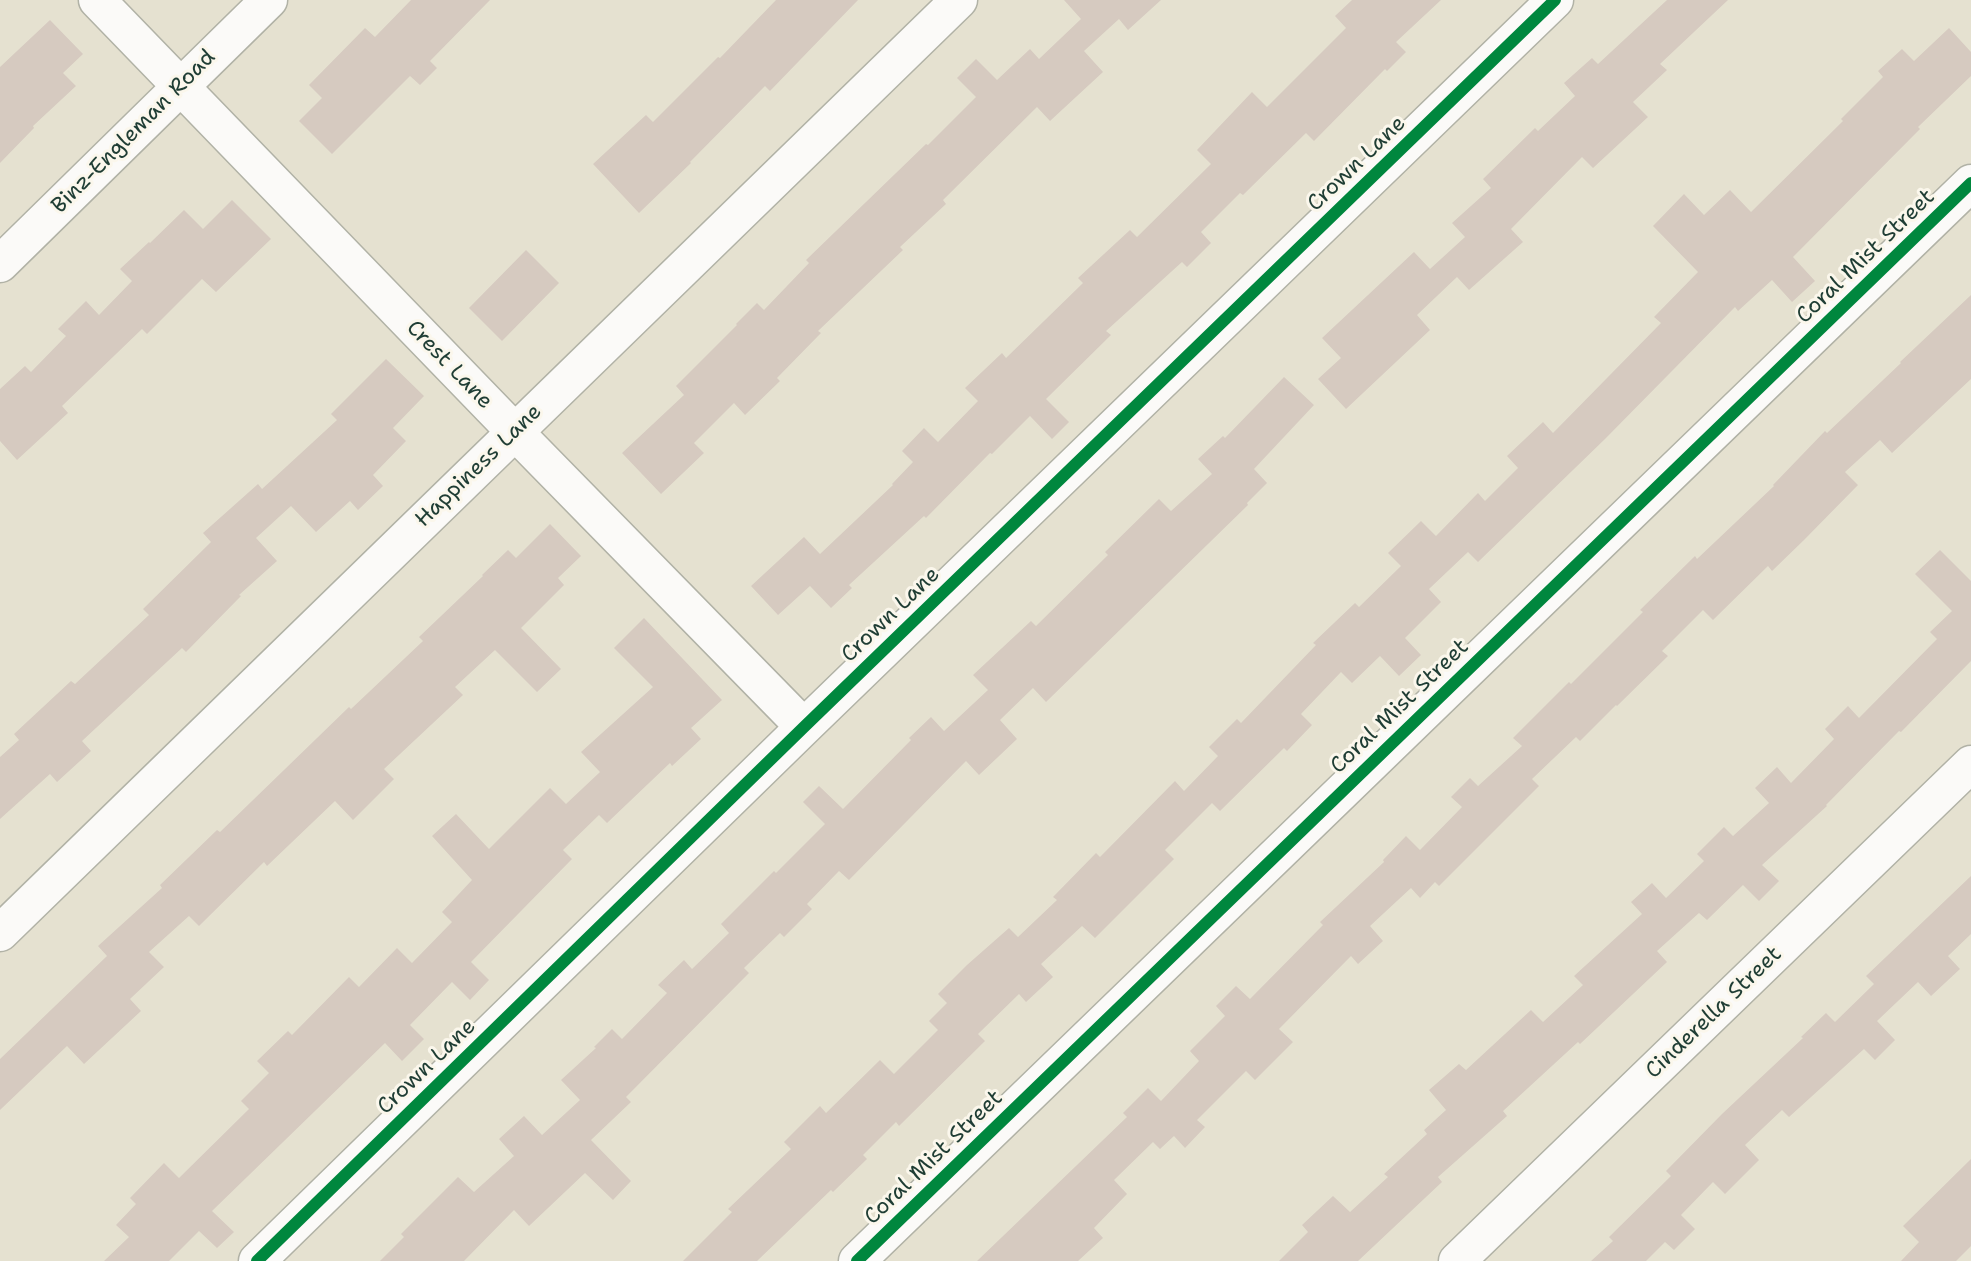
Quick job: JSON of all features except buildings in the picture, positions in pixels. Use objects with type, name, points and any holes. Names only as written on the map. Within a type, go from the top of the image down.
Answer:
[{"type":"street","name":"Crest Lane","points":[[97,0],[804,727]]},
{"type":"street","name":"Binz-Engleman Road","points":[[0,264],[269,0]]},
{"type":"street","name":"Happiness Lane","points":[[0,933],[959,0]]},
{"type":"street","name":"Crown Lane","points":[[257,1261],[1555,0]]},
{"type":"street","name":"Coral Mist Street","points":[[857,1261],[1971,183]]},
{"type":"street","name":"Cinderella Street","points":[[1457,1261],[1971,764]]},
{"type":"cycle path","points":[[257,1261],[1555,0]]},
{"type":"cycle path","points":[[857,1261],[1971,183]]}]
